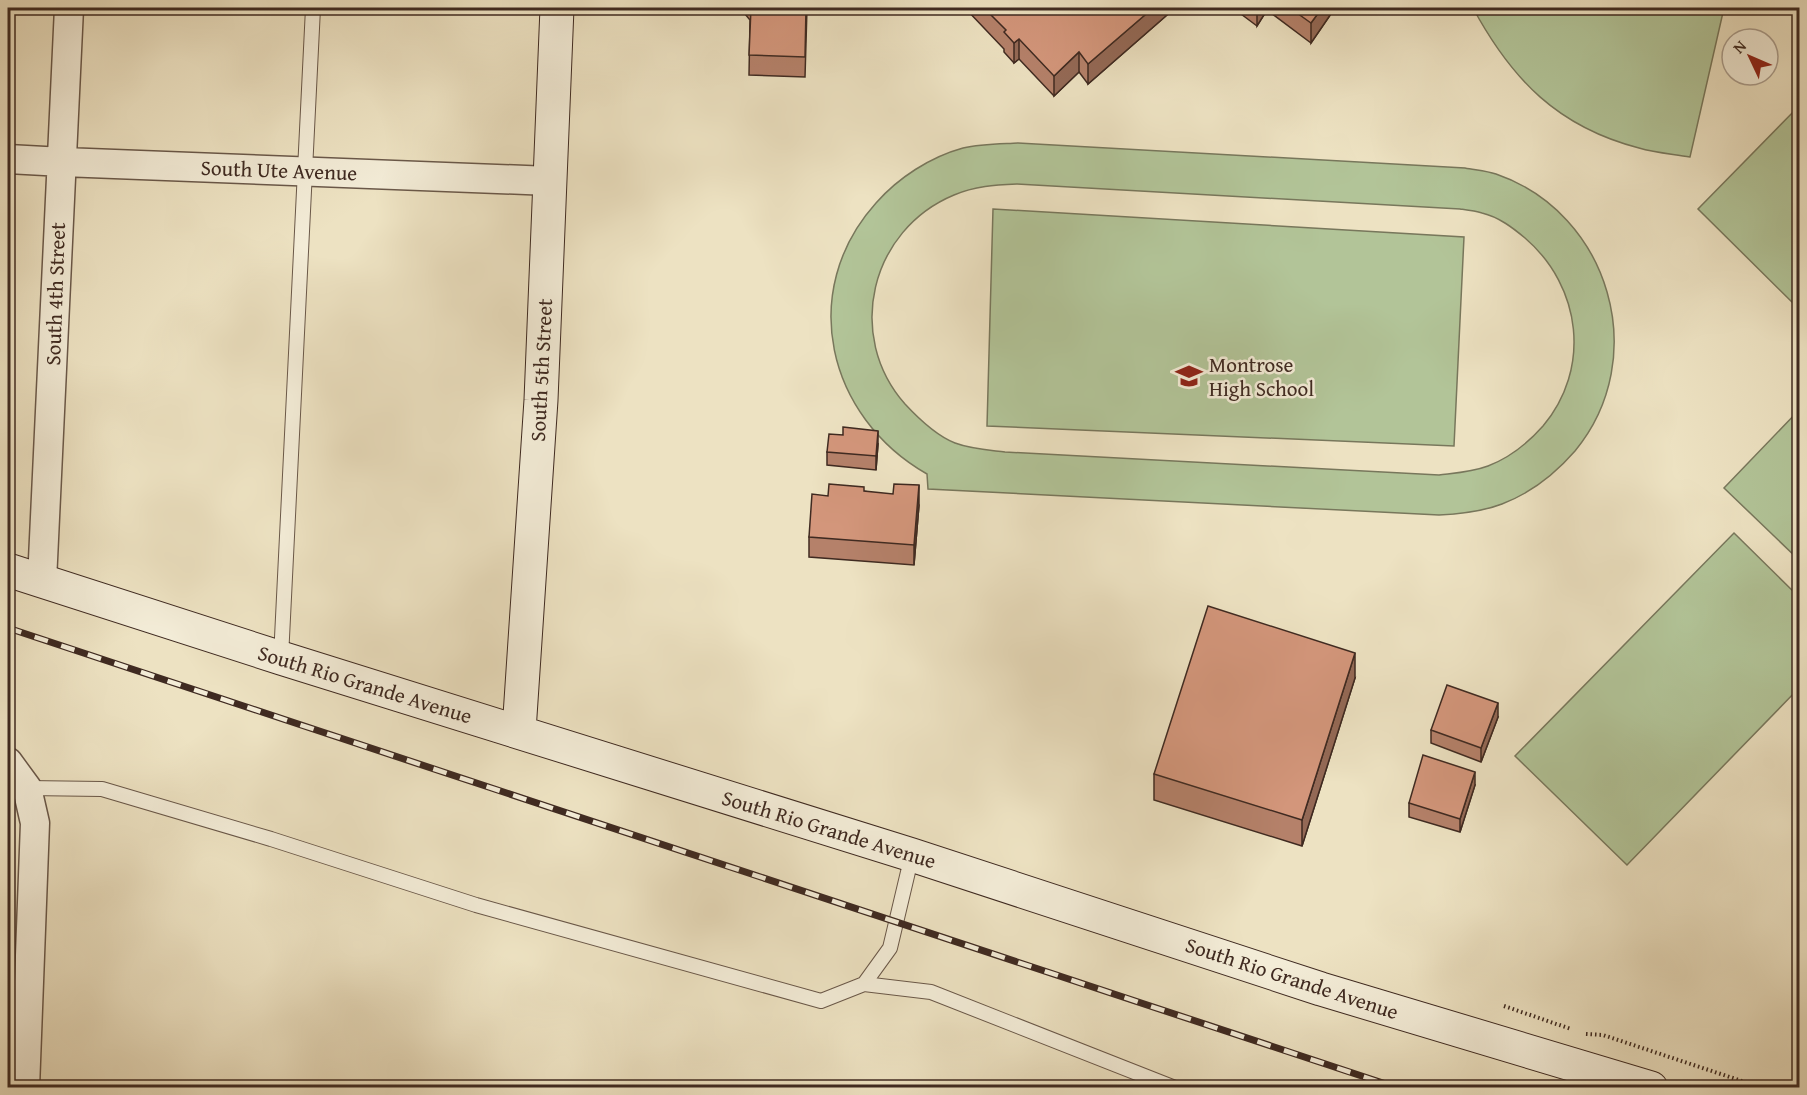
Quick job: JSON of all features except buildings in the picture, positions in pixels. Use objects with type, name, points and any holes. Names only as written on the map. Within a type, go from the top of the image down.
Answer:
[{"type":"street","name":"South 4th Street","points":[[42,581],[69,8]]},
{"type":"street","name":"South 5th Street","points":[[519,731],[541,400],[558,8]]},
{"type":"street","name":"South Ute Avenue","points":[[8,159],[550,181]]},
{"type":"street","name":"South Rio Grande Avenue","points":[[8,570],[281,658],[912,855],[1321,989],[1651,1088]]},
{"type":"street","points":[[8,762],[27,789],[34,823],[25,1088]]},
{"type":"lane","points":[[281,658],[313,8]]},
{"type":"lane","points":[[27,789],[102,789],[271,839],[476,905],[820,1001],[864,984],[931,992],[1175,1088]]},
{"type":"lane","points":[[864,984],[890,948],[912,855]]},
{"type":"path","points":[[1504,1006],[1590,1035],[1603,1035],[1667,1055],[1763,1088]]},
{"type":"green space","points":[[1473,8],[1724,8],[1690,157],[1645,150],[1610,139],[1561,113],[1521,78],[1488,34]]},
{"type":"green space","points":[[1799,106],[1799,309],[1698,209]]},
{"type":"green space","points":[[1018,143],[1465,168],[1496,174],[1535,193],[1567,221],[1591,254],[1607,292],[1614,333],[1611,374],[1598,414],[1575,451],[1542,482],[1502,504],[1463,513],[1439,515],[928,489],[927,474],[893,450],[866,420],[846,386],[834,350],[831,312],[837,274],[851,238],[876,203],[904,177],[939,157],[963,148]],"holes":[[[1017,184],[1460,209],[1482,213],[1500,220],[1525,238],[1544,258],[1559,280],[1568,304],[1573,329],[1573,354],[1568,379],[1558,404],[1543,426],[1511,454],[1496,463],[1476,470],[1439,475],[1005,452],[974,448],[941,436],[905,404],[886,377],[876,348],[872,317],[876,287],[886,259],[902,233],[925,211],[954,195],[970,190]]]},
{"type":"green space","points":[[993,209],[1464,237],[1454,446],[987,426]]},
{"type":"green space","points":[[1799,410],[1799,560],[1724,488]]},
{"type":"green space","points":[[1734,533],[1799,597],[1799,688],[1627,865],[1515,756]]},
{"type":"railway","points":[[8,628],[1398,1088]]},
{"type":"place","name":"Montrose High School","points":[[1189,376]]}]
